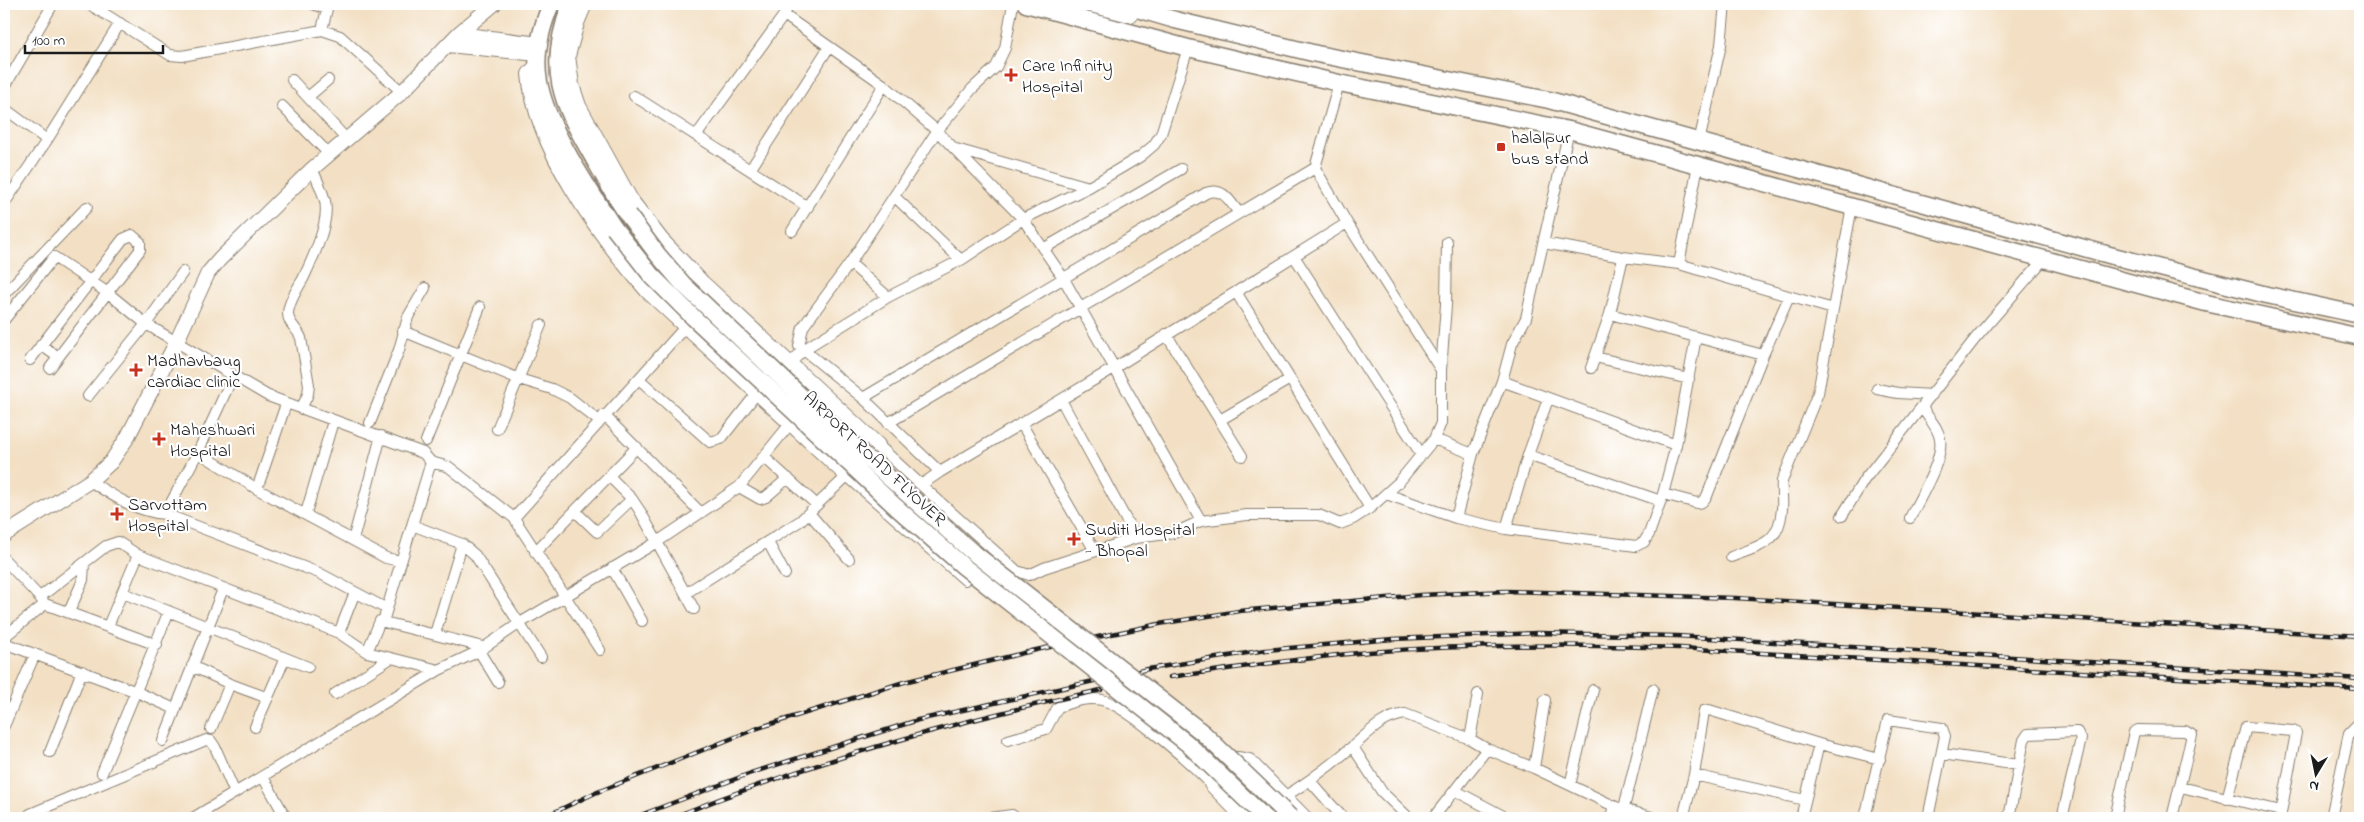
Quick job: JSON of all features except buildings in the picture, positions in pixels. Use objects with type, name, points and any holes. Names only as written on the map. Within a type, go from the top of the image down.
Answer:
[{"type":"main road","points":[[538,54],[551,4]]},
{"type":"main road","name":"AIRPORT ROAD FLYOVER","points":[[571,4],[565,19],[557,58],[557,72],[563,98],[579,132],[627,207],[658,255],[683,284],[856,449],[984,562],[1203,733],[1291,818]]},
{"type":"main road","points":[[1026,4],[1188,48],[1339,83],[1569,130],[2206,303],[2360,337]]},
{"type":"main road","points":[[1091,4],[1157,21],[1175,20]]},
{"type":"main road","points":[[1120,4],[1175,20],[1317,54],[1549,100],[2122,258],[2268,295],[2360,315]]},
{"type":"main road","name":"AIRPORT ROAD FLYOVER","points":[[538,54],[543,99],[553,123],[614,228],[652,275],[694,318],[896,507],[964,566],[1188,744],[1265,818]]},
{"type":"street","points":[[4,88],[53,4]]},
{"type":"street","points":[[89,4],[170,55],[182,56],[322,30],[340,36],[402,92]]},
{"type":"street","points":[[313,4],[329,6],[322,30]]},
{"type":"street","points":[[6,529],[90,481],[111,462],[127,438],[176,343],[208,273],[312,169],[402,92],[458,34],[494,4]]},
{"type":"street","points":[[585,4],[577,23],[568,56],[572,85],[579,106],[627,207],[680,260],[878,446],[1017,571],[1029,575],[1044,568],[1136,538],[1174,533],[1201,521],[1247,515],[1320,515],[1340,524],[1353,519],[1370,508],[1399,482],[1434,439],[1441,422],[1441,370],[1446,305],[1447,242]]},
{"type":"street","points":[[696,136],[784,15],[789,4]]},
{"type":"street","points":[[940,472],[863,398],[803,350],[799,346],[799,340],[803,327],[850,263],[937,131],[972,89],[996,67],[1005,48],[1013,4]]},
{"type":"street","points":[[1698,142],[1721,45],[1724,4]]},
{"type":"street","points":[[784,15],[884,85],[955,148],[1024,219],[1064,279],[1201,521]]},
{"type":"street","points":[[4,204],[47,140],[120,23]]},
{"type":"street","points":[[458,34],[538,54]]},
{"type":"street","points":[[448,45],[538,54]]},
{"type":"street","points":[[750,170],[829,47]]},
{"type":"street","points":[[790,364],[803,350],[888,297],[961,260],[1024,219],[1089,187],[1141,156],[1154,145],[1161,134],[1188,48]]},
{"type":"street","points":[[538,54],[529,74],[534,105],[541,125],[565,173],[591,218],[620,259],[647,291],[757,394],[965,580]]},
{"type":"street","points":[[292,80],[347,140]]},
{"type":"street","points":[[308,97],[328,80]]},
{"type":"street","points":[[888,423],[1315,168],[1339,83]]},
{"type":"street","points":[[792,231],[884,85]]},
{"type":"street","points":[[634,96],[808,207]]},
{"type":"street","points":[[282,106],[330,155]]},
{"type":"street","points":[[4,108],[47,140]]},
{"type":"street","points":[[1456,518],[1473,454],[1502,381],[1512,344],[1526,318],[1569,130]]},
{"type":"street","points":[[955,148],[1089,187]]},
{"type":"street","points":[[1679,264],[1698,165]]},
{"type":"street","points":[[1315,168],[1347,223],[1441,370]]},
{"type":"street","points":[[301,409],[308,394],[309,386],[299,331],[289,319],[288,313],[295,293],[311,261],[324,225],[325,201],[312,169]]},
{"type":"street","points":[[1043,249],[1181,170]]},
{"type":"street","points":[[863,398],[1206,193],[1215,190],[1222,192],[1239,213]]},
{"type":"street","points":[[895,196],[961,260]]},
{"type":"street","points":[[1731,556],[1770,541],[1776,533],[1783,507],[1780,496],[1782,481],[1818,393],[1852,206]]},
{"type":"street","points":[[4,294],[87,207]]},
{"type":"street","points":[[921,485],[1347,223]]},
{"type":"street","points":[[30,360],[123,239],[132,236],[140,242],[140,250],[50,368]]},
{"type":"street","points":[[1543,243],[1623,257],[1679,264],[1833,309]]},
{"type":"street","points":[[1294,256],[1421,454]]},
{"type":"street","points":[[4,320],[54,257],[108,292],[146,324],[232,376],[286,404],[381,436],[423,453],[430,462],[455,472],[514,518],[600,650]]},
{"type":"street","points":[[1591,368],[1610,314],[1623,257]]},
{"type":"street","points":[[1842,516],[1864,480],[1975,339],[2043,260]]},
{"type":"street","points":[[850,263],[888,297]]},
{"type":"street","points":[[88,396],[146,324],[183,272]]},
{"type":"street","points":[[370,423],[399,350],[408,317],[425,288]]},
{"type":"street","points":[[1236,292],[1370,508]]},
{"type":"street","points":[[1528,455],[1662,498],[1697,504],[1702,502],[1707,496],[1763,355],[1790,296]]},
{"type":"street","points":[[426,441],[480,307]]},
{"type":"street","points":[[1610,314],[1763,355]]},
{"type":"street","points":[[497,429],[541,325]]},
{"type":"street","points":[[514,518],[685,327]]},
{"type":"street","points":[[403,331],[519,379],[552,389],[570,398],[602,418],[637,447],[700,513]]},
{"type":"street","points":[[1166,334],[1242,456]]},
{"type":"street","points":[[1386,494],[1456,518],[1506,529],[1636,546],[1644,542],[1649,534],[1662,498],[1676,445],[1696,337]]},
{"type":"street","points":[[42,345],[58,357]]},
{"type":"street","points":[[1594,357],[1689,379]]},
{"type":"street","points":[[165,514],[198,452],[232,376]]},
{"type":"street","points":[[639,379],[710,442],[721,439],[757,394]]},
{"type":"street","points":[[1220,420],[1290,379]]},
{"type":"street","points":[[1502,381],[1676,445]]},
{"type":"street","points":[[1877,389],[1898,393],[1932,394]]},
{"type":"street","points":[[1506,529],[1528,455],[1548,398]]},
{"type":"street","points":[[1061,400],[1136,538]]},
{"type":"street","points":[[257,489],[286,404]]},
{"type":"street","points":[[1910,518],[1940,450],[1939,435],[1923,409],[1924,404]]},
{"type":"street","points":[[306,513],[334,421]]},
{"type":"street","points":[[1021,423],[1096,551]]},
{"type":"street","points":[[193,818],[439,670],[481,649],[520,623],[656,542],[700,513],[739,487],[790,424]]},
{"type":"street","points":[[353,540],[381,436]]},
{"type":"street","points":[[1434,439],[1473,454]]},
{"type":"street","points":[[686,593],[800,521],[878,446]]},
{"type":"street","points":[[535,552],[576,512],[637,447]]},
{"type":"street","points":[[198,452],[257,489],[306,513],[386,558],[400,561]]},
{"type":"street","points":[[764,457],[817,505]]},
{"type":"street","points":[[367,652],[380,621],[382,622],[387,610],[430,462]]},
{"type":"street","points":[[609,476],[632,499],[694,609]]},
{"type":"street","points":[[739,487],[760,499],[766,497],[788,478]]},
{"type":"street","points":[[90,481],[114,496],[143,510],[165,514],[319,573],[387,610]]},
{"type":"street","points":[[576,512],[597,532],[632,499]]},
{"type":"street","points":[[809,513],[849,559]]},
{"type":"street","points":[[412,525],[462,544],[475,554],[541,657]]},
{"type":"street","points":[[4,637],[42,600],[84,564],[106,546],[118,542],[138,555],[339,633],[367,652],[439,670]]},
{"type":"street","points":[[768,542],[785,574]]},
{"type":"street","points":[[435,634],[462,544]]},
{"type":"street","points":[[108,626],[138,555]]},
{"type":"street","points":[[4,559],[42,600],[157,645]]},
{"type":"street","points":[[69,612],[83,580],[84,564]]},
{"type":"street","points":[[612,568],[642,621]]},
{"type":"street","points":[[163,741],[223,589]]},
{"type":"street","points":[[339,633],[355,592]]},
{"type":"street","points":[[123,593],[308,667]]},
{"type":"street","points":[[102,774],[157,645],[169,611]]},
{"type":"street","points":[[382,622],[435,634],[481,649],[498,682]]},
{"type":"street","points":[[4,644],[82,671],[175,709]]},
{"type":"street","points":[[4,726],[35,654]]},
{"type":"street","points":[[255,727],[286,658]]},
{"type":"street","points":[[335,694],[391,658]]},
{"type":"street","points":[[192,666],[230,684],[268,698]]},
{"type":"street","points":[[50,752],[82,671]]},
{"type":"street","points":[[211,729],[230,684]]},
{"type":"street","points":[[1570,785],[1594,690]]},
{"type":"street","points":[[1609,818],[1620,808],[1653,690]]},
{"type":"street","points":[[1470,739],[1478,694]]},
{"type":"street","points":[[1008,740],[1046,730],[1058,707],[1083,699],[1105,701],[1119,708],[1170,746],[1244,818]]},
{"type":"street","points":[[1534,768],[1545,700]]},
{"type":"street","points":[[1683,818],[1694,775],[1704,711],[1709,710],[1819,744],[1880,760]]},
{"type":"street","points":[[1284,797],[1310,781],[1353,747],[1374,726],[1394,716],[1405,714],[1470,739],[1487,749],[1534,768],[1620,808],[1655,818]]},
{"type":"street","points":[[1865,818],[1888,720],[1942,728],[1945,736],[1928,818]]},
{"type":"street","points":[[2331,818],[2350,733],[2360,722]]},
{"type":"street","points":[[2180,787],[2280,815],[2296,734],[2293,731],[2246,727],[2226,799]]},
{"type":"street","points":[[2115,818],[2134,732],[2138,730],[2185,730],[2192,735],[2172,818]]},
{"type":"street","points":[[2009,818],[2024,740],[2028,734],[2077,732],[2081,740],[2062,818]]},
{"type":"street","points":[[30,814],[206,740],[211,741],[215,747],[235,793]]},
{"type":"street","points":[[1801,818],[1819,744]]},
{"type":"street","points":[[1353,747],[1382,792],[1409,818]]},
{"type":"street","points":[[1433,818],[1487,749]]},
{"type":"street","points":[[1942,754],[2019,765]]},
{"type":"street","points":[[1211,784],[1212,775],[1236,758],[1244,758],[1305,818]]},
{"type":"street","points":[[1694,775],[1805,800]]},
{"type":"street","points":[[263,777],[286,818]]},
{"type":"street","points":[[1310,781],[1343,818]]},
{"type":"street","points":[[1456,791],[1503,817]]},
{"type":"street","points":[[990,818],[1008,815],[1016,818]]},
{"type":"railway","points":[[542,818],[595,793],[758,728],[904,682],[1036,650],[1159,624],[1239,611],[1421,595],[1506,591],[1735,598],[2360,636]]},
{"type":"railway","points":[[633,818],[751,773],[918,720],[1148,669],[1266,650],[1393,639],[1538,633],[1677,636],[2360,679]]},
{"type":"railway","points":[[1170,677],[1369,652],[1447,647],[1563,645],[1680,648],[2360,689]]},
{"type":"railway","points":[[671,818],[776,779],[883,745],[992,715],[1101,690]]},
{"type":"place","name":"Care Infinity Hospital","points":[[1011,75]]},
{"type":"place","name":"halalpur bus stand","points":[[1501,147]]},
{"type":"place","name":"Madhavbaug cardiac clinic","points":[[136,370]]},
{"type":"place","name":"Maheshwari Hospital","points":[[159,439]]},
{"type":"place","name":"Sarvottam Hospital","points":[[117,514]]},
{"type":"place","name":"Suditi Hospital - Bhopal","points":[[1074,539]]}]
